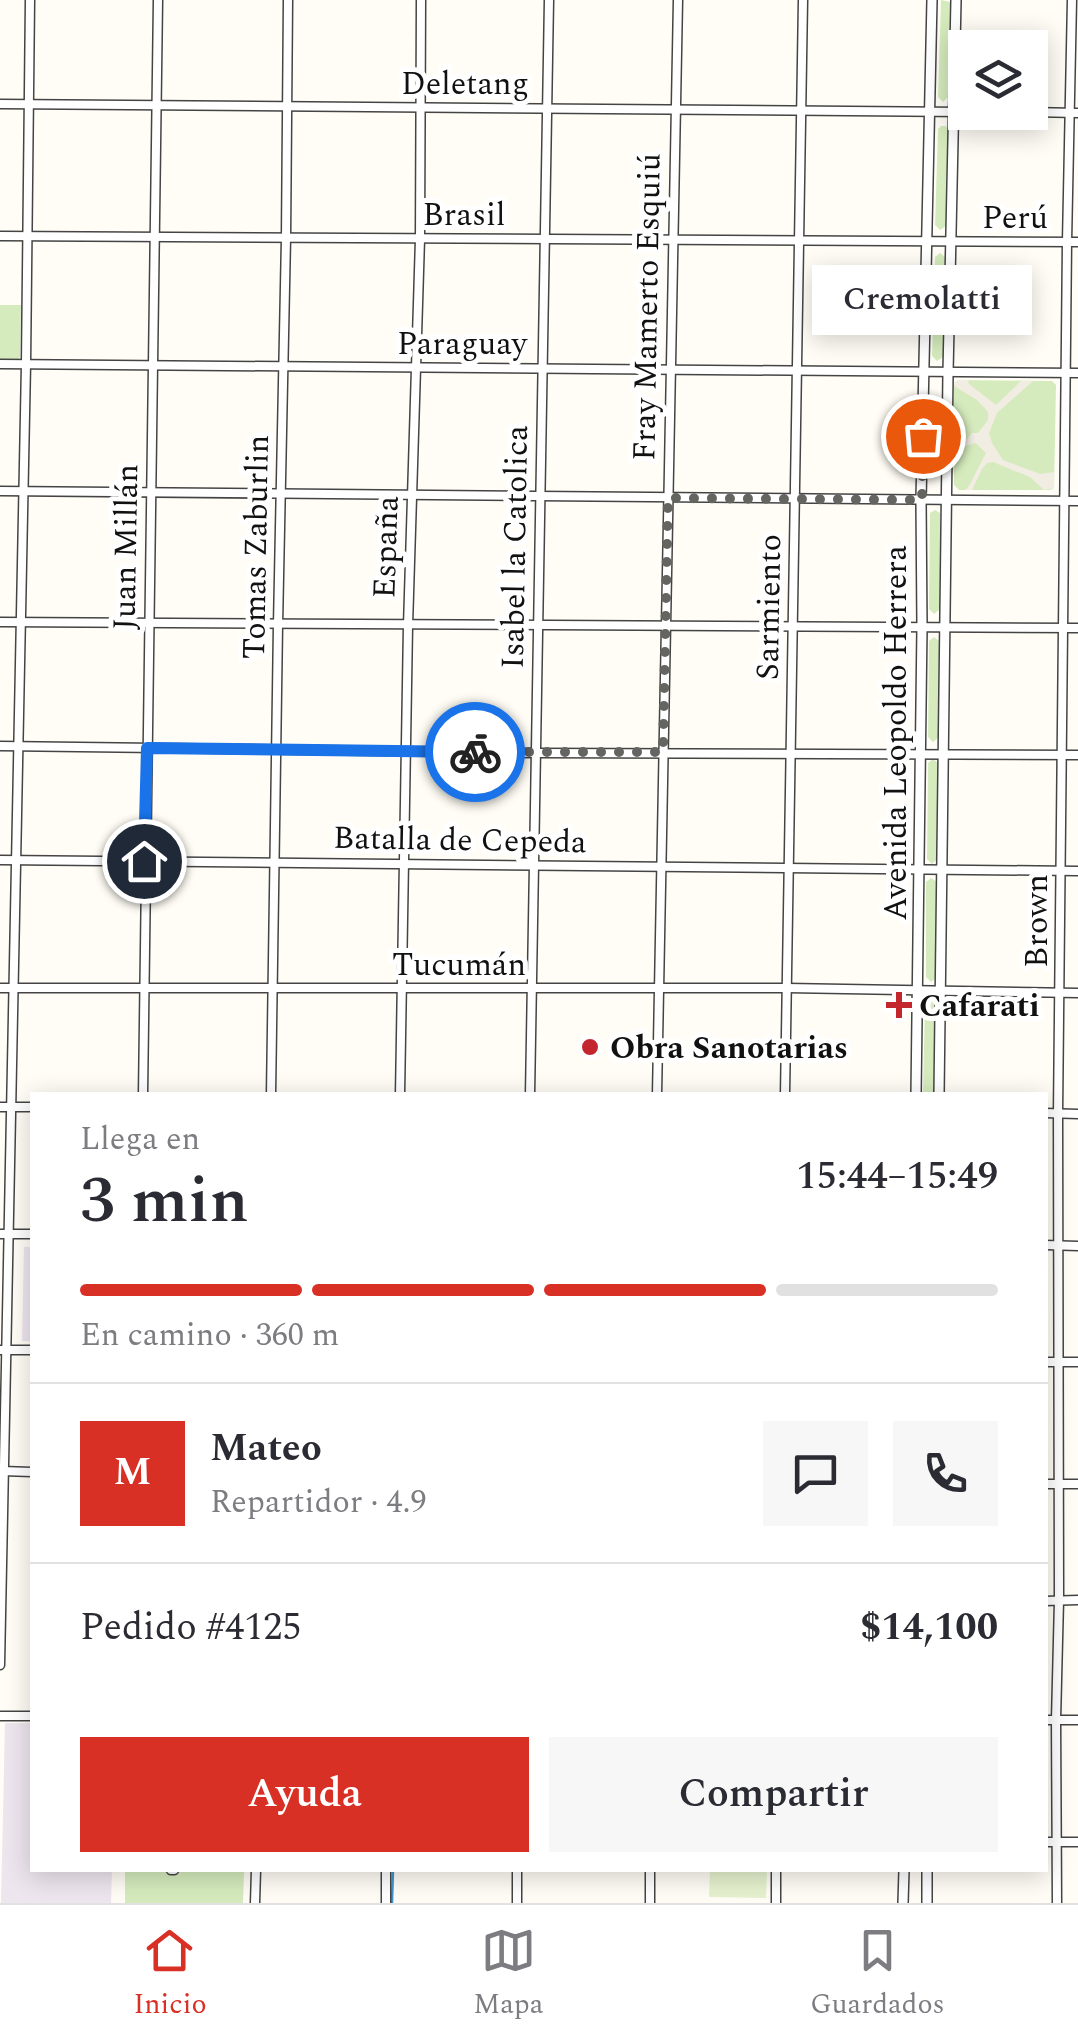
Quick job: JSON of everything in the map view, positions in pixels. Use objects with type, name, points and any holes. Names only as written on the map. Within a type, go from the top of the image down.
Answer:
[{"type":"street","points":[[0,1665],[5,1107],[15,860],[30,0]]},
{"type":"street","name":"Juan Millán","points":[[142,1092],[158,0]]},
{"type":"street","name":"Tomas Zaburlin","points":[[271,1092],[288,0]]},
{"type":"street","name":"España","points":[[400,1092],[420,238],[421,0]]},
{"type":"street","name":"Isabel la Catolica","points":[[530,1092],[549,0]]},
{"type":"street","name":"Fray Mamerto Esquiú","points":[[658,1092],[678,0]]},
{"type":"street","name":"Sarmiento","points":[[785,1092],[802,0]]},
{"type":"street","name":"Avenida Leopoldo Herrera","points":[[916,1092],[932,0]]},
{"type":"street","name":"Avenida Leopoldo Herrera","points":[[956,0],[957,30]]},
{"type":"street","name":"Brown","points":[[1056,1903],[1060,1600],[1058,1114],[1068,242],[1074,112],[1072,0]]},
{"type":"street","name":"Deletang","points":[[0,104],[930,112]]},
{"type":"street","points":[[930,112],[948,112]]},
{"type":"street","points":[[1048,112],[1074,112]]},
{"type":"street","name":"Avenida Leopoldo Herrera","points":[[939,1092],[948,372],[958,130]]},
{"type":"street","name":"Brasil","points":[[0,236],[929,242]]},
{"type":"street","points":[[929,242],[951,241]]},
{"type":"street","name":"Perú","points":[[951,241],[1078,242]]},
{"type":"street","name":"Paraguay","points":[[0,364],[924,372]]},
{"type":"street","points":[[924,372],[1078,373]]},
{"type":"street","points":[[0,491],[1078,501]]},
{"type":"street","points":[[0,622],[1078,628]]},
{"type":"street","points":[[0,746],[1078,755]]},
{"type":"street","name":"Batalla de Cepeda","points":[[0,860],[1078,872]]},
{"type":"street","name":"Tucumán","points":[[0,988],[787,988],[1078,993]]},
{"type":"street","points":[[1048,1113],[1078,1114]]},
{"type":"street","points":[[4,1234],[30,1234]]},
{"type":"street","points":[[1048,1245],[1078,1246]]},
{"type":"street","points":[[3,1350],[30,1350]]},
{"type":"street","points":[[1048,1362],[1078,1362]]},
{"type":"street","points":[[2,1472],[30,1472]]},
{"type":"street","points":[[1048,1484],[1078,1484]]},
{"type":"street","points":[[1048,1600],[1078,1600]]},
{"type":"street","points":[[0,1716],[30,1716]]},
{"type":"street","points":[[1048,1720],[1078,1720]]},
{"type":"street","points":[[1048,1842],[1078,1842]]},
{"type":"street","points":[[256,1872],[256,1903]]},
{"type":"street","points":[[386,1872],[386,1903]]},
{"type":"street","points":[[517,1872],[518,1903]]},
{"type":"street","points":[[650,1872],[650,1903]]},
{"type":"street","points":[[776,1872],[776,1903]]},
{"type":"street","points":[[903,1903],[904,1872]]},
{"type":"street","points":[[926,1903],[928,1872]]},
{"type":"shaded area","points":[[958,380],[968,380],[996,405],[1021,381],[1033,381],[997,413],[989,433],[1003,460],[1040,474],[1054,472],[1054,488],[1044,490],[1030,477],[993,462],[982,469],[972,490],[965,490],[986,453],[976,443],[961,447],[954,455],[954,440],[978,433],[988,420],[988,412],[954,386]]},
{"type":"shaded area","points":[[24,1247],[30,1247],[30,1341],[22,1341]]},
{"type":"shaded area","points":[[5,1723],[30,1723],[30,1872],[112,1872],[111,1903],[1,1903]]},
{"type":"green space","points":[[941,0],[950,2],[948,97],[943,102],[938,97]]},
{"type":"green space","points":[[946,126],[948,130],[946,226],[940,230],[935,225],[938,129]]},
{"type":"green space","points":[[940,253],[945,257],[943,357],[937,361],[932,356],[935,257]]},
{"type":"green space","points":[[0,305],[21,305],[18,361],[0,360]]},
{"type":"green space","points":[[1052,381],[1056,385],[1054,488],[959,490],[954,485],[954,383]]},
{"type":"green space","points":[[930,513],[940,513],[940,609],[934,614],[929,609]]},
{"type":"green space","points":[[934,637],[939,641],[939,737],[933,742],[928,737],[929,641]]},
{"type":"green space","points":[[933,759],[938,763],[937,859],[932,864],[927,859],[928,763]]},
{"type":"green space","points":[[931,878],[937,882],[936,978],[931,982],[926,977],[926,882]]},
{"type":"green space","points":[[930,998],[935,1002],[934,1092],[923,1092],[925,1002]]},
{"type":"green space","points":[[125,1872],[244,1872],[243,1903],[125,1903]]},
{"type":"green space","points":[[710,1872],[767,1872],[766,1898],[709,1897]]},
{"type":"waterway","points":[[392,1903],[393,1872]]},
{"type":"way so far","points":[[475,752],[663,752],[668,498],[922,500],[923,436]]},
{"type":"place","name":"Cremolatti","points":[[923,436]]},
{"type":"place","name":"Cafarati","points":[[899,1005]]},
{"type":"place","name":"Obra Sanotarias","points":[[590,1047]]},
{"type":"route","points":[[144,861],[147,748],[475,752]]}]
